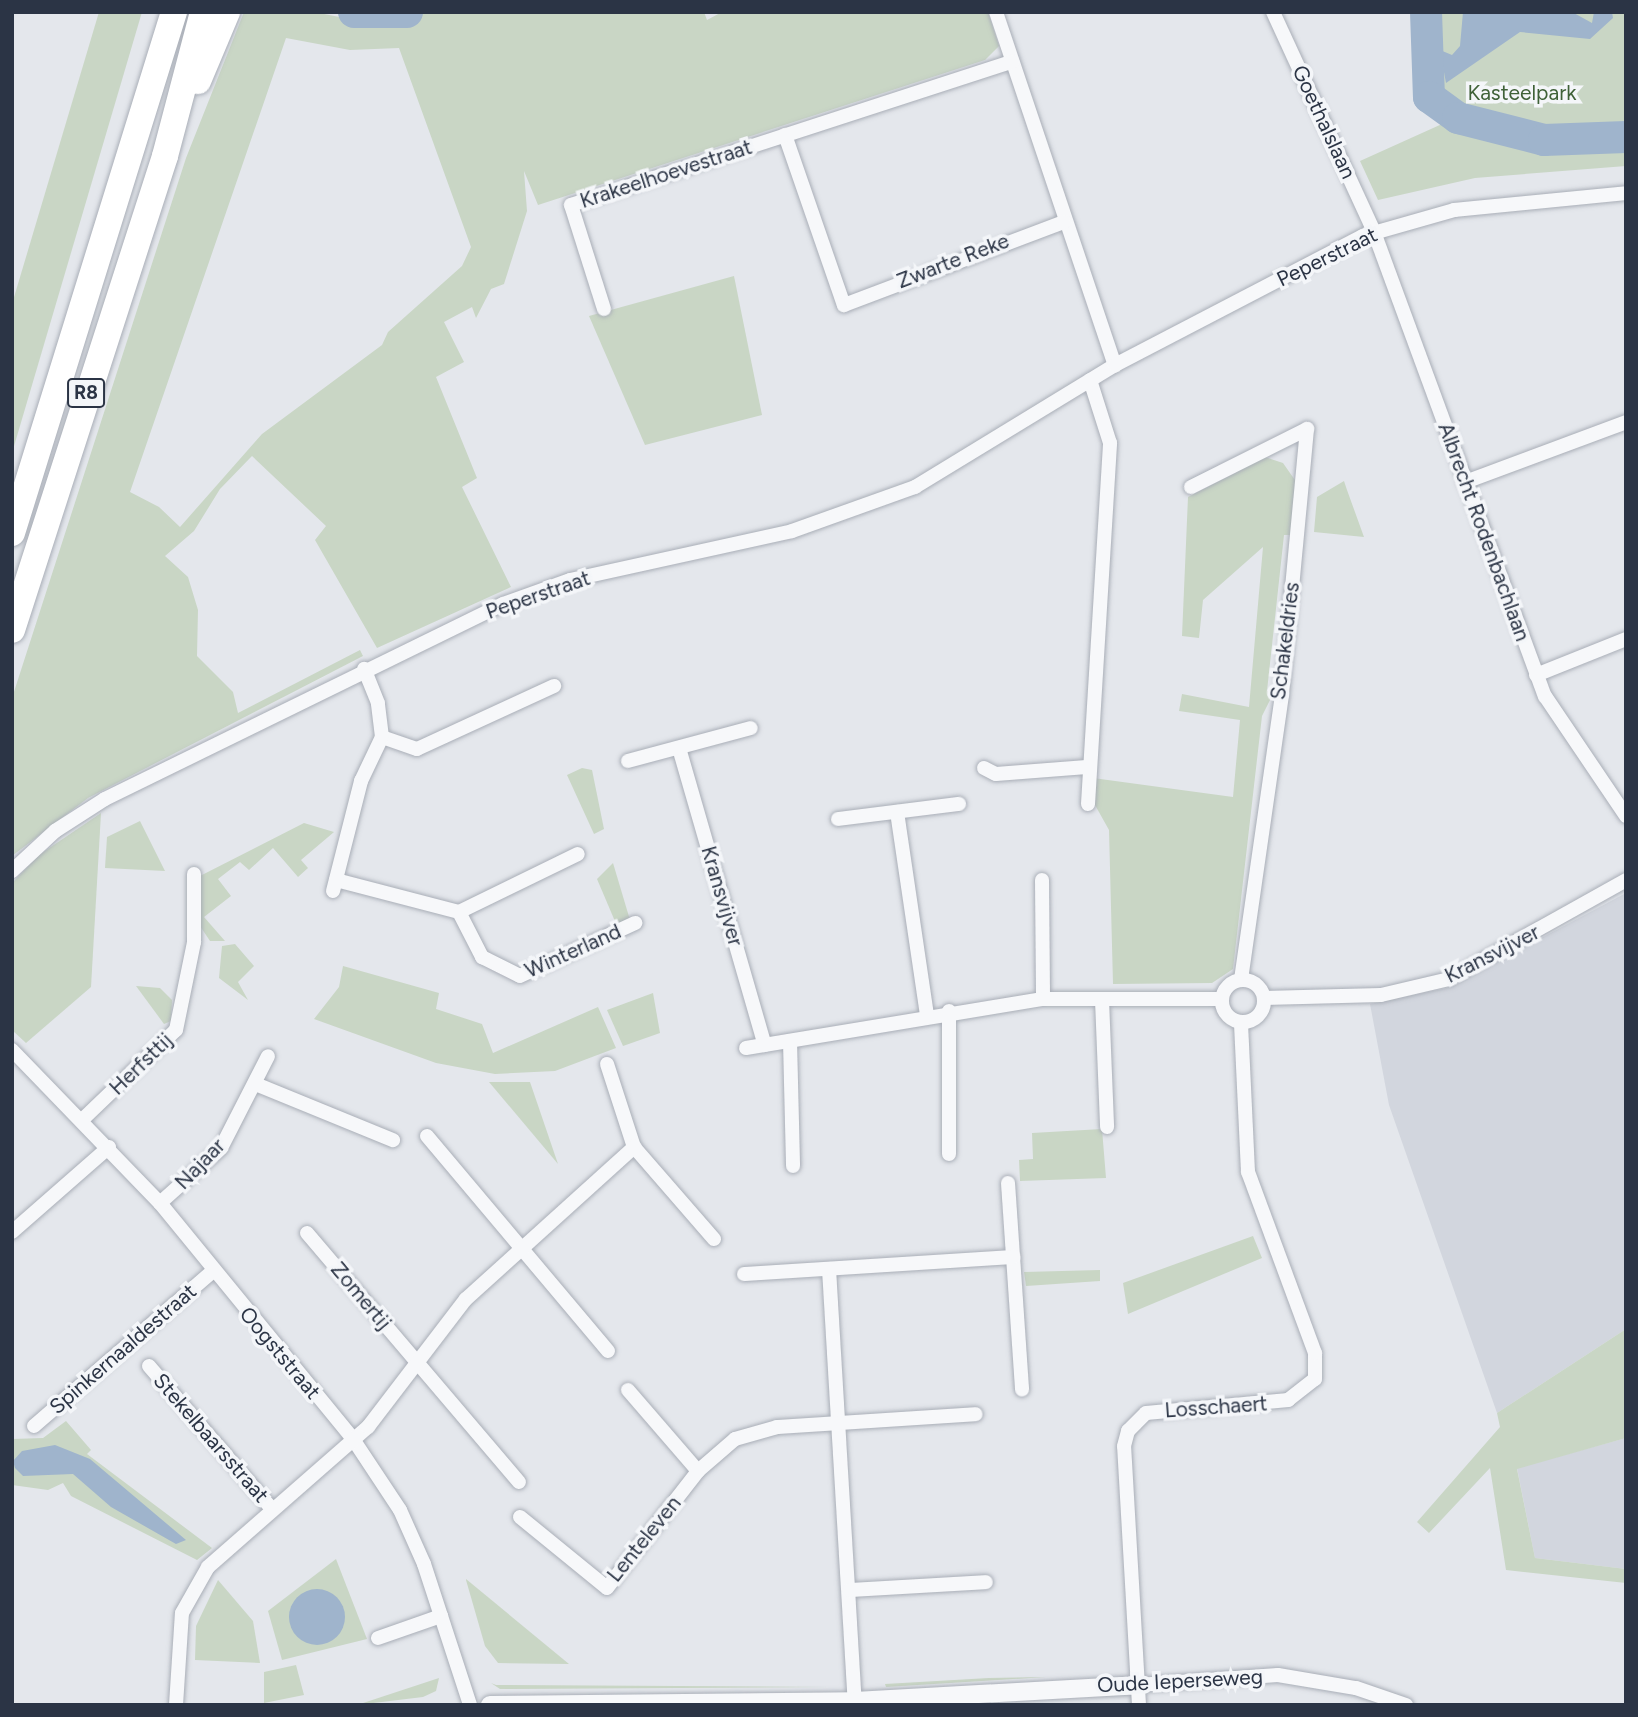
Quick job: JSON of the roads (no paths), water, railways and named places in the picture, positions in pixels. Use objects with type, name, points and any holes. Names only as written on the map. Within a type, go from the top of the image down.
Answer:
[{"type":"highway","name":"R8","points":[[133,143],[158,12]]},
{"type":"highway","name":"R8","points":[[12,533],[174,12]]},
{"type":"highway","name":"R8","points":[[12,631],[165,156],[203,12]]},
{"type":"highway","name":"R8","points":[[165,156],[227,12]]},
{"type":"street","points":[[996,12],[1064,222],[1115,365]]},
{"type":"street","name":"Goethalslaan","points":[[1273,12],[1374,232]]},
{"type":"street","name":"Krakeelhoevestraat","points":[[604,309],[571,205],[1012,62]]},
{"type":"street","name":"Zwarte Reke","points":[[785,135],[844,305],[986,246],[1064,222]]},
{"type":"street","name":"Peperstraat","points":[[12,871],[55,831],[105,799],[364,669],[570,580],[858,511],[915,487],[1115,365],[1374,232],[1454,210],[1626,193]]},
{"type":"street","name":"Albrecht Rodenbachlaan","points":[[1374,232],[1536,675],[1626,816]]},
{"type":"street","points":[[1088,804],[1087,767],[1110,443],[1090,380]]},
{"type":"street","points":[[1465,482],[1626,422]]},
{"type":"street","name":"Schakeldries","points":[[1191,487],[1307,429],[1282,695],[1241,980]]},
{"type":"street","points":[[1536,675],[1626,639]]},
{"type":"street","points":[[364,669],[378,703],[382,737],[361,781],[334,886],[459,912],[578,854]]},
{"type":"street","points":[[382,737],[417,749],[554,685]]},
{"type":"street","points":[[628,761],[751,728]]},
{"type":"street","name":"Kransvijver","points":[[679,748],[765,1045]]},
{"type":"street","points":[[984,768],[996,774],[1087,767]]},
{"type":"street","points":[[838,820],[959,804]]},
{"type":"street","points":[[897,812],[926,1014]]},
{"type":"street","name":"Herfsttij","points":[[82,1120],[177,1030],[194,942],[194,874]]},
{"type":"street","points":[[1042,880],[1043,999]]},
{"type":"street","name":"Kransvijver","points":[[1264,998],[1381,995],[1449,979],[1626,880]]},
{"type":"street","name":"Winterland","points":[[459,912],[482,957],[520,976],[635,923]]},
{"type":"street","points":[[746,1048],[926,1014],[1043,999],[1222,999],[1241,980],[1253,982],[1264,998],[1256,1017],[1241,1022],[1228,1015],[1222,999]]},
{"type":"street","points":[[1102,1000],[1107,1127]]},
{"type":"street","points":[[948,1154],[949,1011]]},
{"type":"street","name":"Losschaert","points":[[1138,1685],[1124,1446],[1128,1431],[1146,1413],[1288,1400],[1315,1379],[1315,1353],[1248,1172],[1241,1022]]},
{"type":"street","points":[[790,1041],[793,1166]]},
{"type":"street","name":"Oogststraat","points":[[12,1051],[109,1147],[160,1203],[212,1272],[353,1439],[400,1510],[441,1616],[470,1705]]},
{"type":"street","name":"Najaar","points":[[160,1203],[221,1148],[258,1085],[268,1056]]},
{"type":"street","points":[[607,1064],[634,1147],[714,1239]]},
{"type":"street","points":[[258,1085],[393,1140]]},
{"type":"street","points":[[427,1136],[608,1350]]},
{"type":"street","points":[[12,1232],[109,1147]]},
{"type":"street","points":[[176,1705],[182,1613],[189,1592],[227,1545],[353,1439],[415,1359],[519,1245],[634,1147]]},
{"type":"street","points":[[1008,1183],[1022,1390]]},
{"type":"street","name":"Zomertij","points":[[307,1233],[519,1482]]},
{"type":"street","points":[[744,1274],[1013,1257]]},
{"type":"street","points":[[829,1269],[855,1701]]},
{"type":"street","name":"Spinkernaaldestraat","points":[[34,1426],[212,1272]]},
{"type":"street","name":"Stekelbaarsstraat","points":[[149,1366],[272,1509]]},
{"type":"street","points":[[628,1390],[698,1471]]},
{"type":"street","name":"Lenteleven","points":[[520,1517],[607,1588],[698,1471],[755,1432],[839,1423],[976,1414]]},
{"type":"street","points":[[849,1590],[986,1583]]},
{"type":"street","points":[[379,1638],[441,1616]]},
{"type":"street","name":"Oude Ieperseweg","points":[[490,1705],[855,1701],[1278,1675],[1356,1688],[1406,1705]]},
{"type":"street","points":[[1138,1685],[1139,1705]]},
{"type":"water","points":[[1463,12],[1572,12],[1592,23],[1594,12],[1612,12],[1613,18],[1590,39],[1520,32],[1446,83],[1440,50],[1452,55],[1460,46]]},
{"type":"water","points":[[55,1445],[90,1459],[186,1540],[176,1544],[111,1507],[73,1474],[23,1476],[15,1468],[13,1461],[22,1451]]},
{"type":"water","points":[[317,1589],[328,1591],[337,1597],[343,1606],[343,1628],[337,1637],[328,1643],[317,1645],[306,1643],[297,1637],[291,1628],[289,1617],[291,1606],[297,1597],[306,1591]]},
{"type":"waterway","points":[[354,12],[407,12]]},
{"type":"waterway","points":[[1426,12],[1429,97],[1458,118],[1544,140],[1626,137]]},
{"type":"park label","name":"Kasteelpark","points":[[1522,93]]}]
